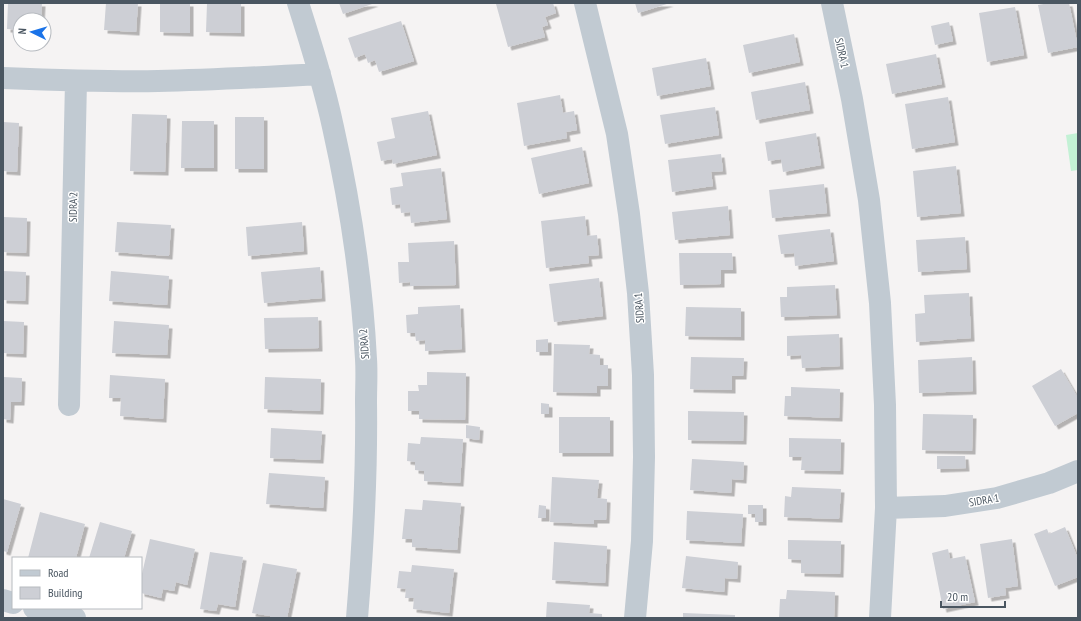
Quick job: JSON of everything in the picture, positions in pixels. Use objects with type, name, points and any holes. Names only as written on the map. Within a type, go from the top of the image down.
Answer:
[{"type":"street","name":"SIDRA 2","points":[[298,3],[320,74],[333,125],[346,193],[359,281],[366,359],[367,437],[364,527],[357,618]]},
{"type":"street","name":"SIDRA 1","points":[[585,3],[617,134],[629,214],[638,293],[643,375],[644,457],[642,540],[635,618]]},
{"type":"street","name":"SIDRA 1","points":[[835,4],[869,200],[880,303],[885,405],[886,508],[880,618]]},
{"type":"street","points":[[3,78],[76,81],[164,81],[320,74]]},
{"type":"street","name":"SIDRA 2","points":[[69,405],[76,81]]},
{"type":"street","name":"SIDRA 1","points":[[886,508],[945,506],[997,498],[1049,483],[1078,471]]},
{"type":"street","points":[[38,609],[74,618]]},
{"type":"green space","points":[[1078,133],[1078,170],[1071,171],[1066,135]]},
{"type":"building","points":[[8,3],[42,3],[41,12],[12,12],[12,29],[7,29]]},
{"type":"building","points":[[106,3],[138,3],[136,32],[104,30]]},
{"type":"building","points":[[160,3],[190,3],[190,33],[160,32]]},
{"type":"building","points":[[207,3],[241,3],[241,33],[206,32]]},
{"type":"building","points":[[339,3],[375,3],[343,14]]},
{"type":"building","points":[[553,3],[556,13],[545,17],[548,25],[542,27],[545,37],[508,47],[496,4]]},
{"type":"building","points":[[635,3],[670,3],[638,13]]},
{"type":"building","points":[[1049,3],[1069,3],[1078,47],[1048,53],[1038,5]]},
{"type":"building","points":[[1015,7],[1024,55],[987,62],[979,13]]},
{"type":"building","points":[[401,21],[414,61],[379,72],[375,60],[368,63],[365,54],[355,58],[348,38]]},
{"type":"building","points":[[949,22],[953,41],[935,45],[931,26]]},
{"type":"building","points":[[794,34],[800,62],[749,73],[743,45]]},
{"type":"building","points":[[936,54],[942,84],[892,94],[886,64]]},
{"type":"building","points":[[706,58],[711,86],[657,96],[652,68]]},
{"type":"building","points":[[805,82],[810,110],[756,120],[751,92]]},
{"type":"building","points":[[560,95],[563,113],[574,111],[577,130],[566,132],[567,138],[524,146],[517,103]]},
{"type":"building","points":[[948,97],[955,142],[912,149],[905,104]]},
{"type":"building","points":[[715,107],[719,135],[665,144],[660,115]]},
{"type":"building","points":[[428,111],[437,155],[393,164],[392,159],[381,161],[377,142],[395,138],[391,118]]},
{"type":"building","points":[[132,114],[167,115],[165,172],[130,171]]},
{"type":"building","points":[[235,117],[264,117],[264,169],[235,169]]},
{"type":"building","points":[[182,121],[214,121],[214,168],[181,168]]},
{"type":"building","points":[[3,122],[19,123],[17,172],[3,171]]},
{"type":"building","points":[[816,133],[821,165],[783,172],[781,159],[768,161],[765,142]]},
{"type":"building","points":[[582,147],[589,183],[539,194],[531,158]]},
{"type":"building","points":[[721,154],[723,171],[711,172],[713,186],[672,192],[668,160]]},
{"type":"building","points":[[956,166],[961,213],[917,217],[913,171]]},
{"type":"building","points":[[441,168],[447,219],[411,223],[410,212],[401,213],[400,204],[392,205],[390,188],[403,186],[401,173]]},
{"type":"building","points":[[824,184],[827,213],[772,218],[769,190]]},
{"type":"building","points":[[728,206],[730,235],[675,240],[672,212]]},
{"type":"building","points":[[585,216],[587,236],[597,235],[599,255],[588,256],[589,263],[546,268],[541,221]]},
{"type":"building","points":[[3,217],[27,218],[26,253],[3,252]]},
{"type":"building","points":[[117,222],[171,225],[169,256],[115,252]]},
{"type":"building","points":[[302,222],[304,251],[248,256],[246,227]]},
{"type":"building","points":[[830,229],[834,261],[795,266],[794,253],[781,254],[778,235]]},
{"type":"building","points":[[965,237],[967,269],[918,272],[916,240]]},
{"type":"building","points":[[454,241],[456,285],[410,286],[410,282],[399,283],[398,262],[409,262],[408,243]]},
{"type":"building","points":[[679,253],[732,253],[733,270],[721,270],[721,284],[680,285]]},
{"type":"building","points":[[320,267],[322,298],[264,303],[261,272]]},
{"type":"building","points":[[3,271],[26,272],[25,301],[3,300]]},
{"type":"building","points":[[111,271],[169,276],[167,305],[109,301]]},
{"type":"building","points":[[599,278],[603,316],[554,322],[549,284]]},
{"type":"building","points":[[835,285],[837,315],[781,317],[780,297],[787,297],[787,287]]},
{"type":"building","points":[[969,293],[971,338],[916,342],[915,314],[925,313],[924,295]]},
{"type":"building","points":[[460,305],[462,349],[425,351],[425,340],[416,341],[415,333],[407,333],[406,315],[418,314],[418,307]]},
{"type":"building","points":[[686,307],[741,308],[741,337],[685,336]]},
{"type":"building","points":[[318,317],[319,348],[265,349],[264,318]]},
{"type":"building","points":[[3,321],[24,322],[23,354],[3,353]]},
{"type":"building","points":[[114,321],[169,325],[167,355],[112,353]]},
{"type":"building","points":[[839,334],[840,366],[802,368],[801,355],[787,356],[787,336]]},
{"type":"building","points":[[548,339],[548,352],[536,352],[536,340]]},
{"type":"building","points":[[554,344],[590,345],[589,354],[600,355],[600,365],[608,365],[608,386],[597,386],[597,393],[553,392]]},
{"type":"building","points":[[691,357],[744,358],[743,376],[732,376],[732,390],[690,389]]},
{"type":"building","points":[[972,357],[973,391],[919,393],[918,360]]},
{"type":"building","points":[[1061,369],[1078,398],[1078,413],[1055,426],[1032,386]]},
{"type":"building","points":[[427,372],[466,373],[465,420],[419,419],[419,411],[408,411],[408,391],[419,391],[418,385],[427,385]]},
{"type":"building","points":[[110,375],[165,379],[163,419],[120,416],[121,398],[109,398]]},
{"type":"building","points":[[3,377],[22,378],[21,402],[11,402],[10,420],[3,419]]},
{"type":"building","points":[[265,377],[321,379],[320,411],[264,409]]},
{"type":"building","points":[[791,387],[840,389],[839,418],[784,416],[785,396],[791,396]]},
{"type":"building","points":[[541,403],[549,404],[549,414],[541,414]]},
{"type":"building","points":[[688,411],[744,412],[743,441],[688,440]]},
{"type":"building","points":[[923,414],[973,415],[972,451],[922,450]]},
{"type":"building","points":[[559,417],[610,417],[610,453],[559,453]]},
{"type":"building","points":[[466,425],[480,427],[479,440],[466,438]]},
{"type":"building","points":[[271,428],[322,431],[320,460],[270,458]]},
{"type":"building","points":[[421,437],[463,439],[460,483],[424,481],[424,471],[415,470],[415,462],[407,461],[408,443],[420,444]]},
{"type":"building","points":[[789,438],[841,439],[840,471],[801,470],[802,457],[789,457]]},
{"type":"building","points":[[937,456],[965,456],[966,468],[937,469]]},
{"type":"building","points":[[692,459],[744,462],[743,480],[732,479],[731,493],[690,490]]},
{"type":"building","points":[[269,473],[325,477],[323,508],[266,504]]},
{"type":"building","points":[[552,477],[599,480],[597,498],[607,499],[606,520],[594,520],[594,524],[550,522]]},
{"type":"building","points":[[792,487],[841,489],[839,519],[784,517],[785,496],[791,497]]},
{"type":"building","points":[[3,499],[21,504],[7,552],[3,551]]},
{"type":"building","points":[[423,500],[461,503],[457,550],[412,547],[412,539],[402,539],[405,509],[422,510]]},
{"type":"building","points":[[539,505],[546,506],[546,518],[538,518]]},
{"type":"building","points":[[748,505],[763,505],[763,522],[755,522],[755,514],[748,514]]},
{"type":"building","points":[[687,511],[743,514],[741,543],[686,540]]},
{"type":"building","points":[[40,512],[85,524],[76,557],[28,557]]},
{"type":"building","points":[[100,522],[132,531],[124,557],[89,557]]},
{"type":"building","points":[[1065,527],[1078,559],[1078,577],[1055,586],[1034,534],[1047,529],[1049,534]]},
{"type":"building","points":[[150,539],[195,549],[187,585],[176,582],[174,591],[163,589],[161,598],[142,593],[142,574]]},
{"type":"building","points":[[1012,539],[1018,586],[1005,588],[1006,595],[988,598],[980,544]]},
{"type":"building","points":[[788,540],[841,541],[840,574],[801,573],[801,560],[788,559]]},
{"type":"building","points":[[554,542],[607,546],[605,583],[552,580]]},
{"type":"building","points":[[948,549],[950,559],[965,556],[975,602],[943,609],[932,553]]},
{"type":"building","points":[[210,552],[243,557],[235,607],[218,604],[216,611],[200,609]]},
{"type":"building","points":[[686,556],[738,562],[737,579],[725,578],[724,592],[682,588]]},
{"type":"building","points":[[263,563],[297,569],[287,618],[270,618],[270,616],[252,613]]},
{"type":"building","points":[[412,565],[454,569],[449,613],[413,609],[414,598],[405,598],[406,589],[397,588],[399,571],[411,572]]},
{"type":"building","points":[[787,590],[835,592],[834,618],[779,618],[780,599],[786,599]]},
{"type":"building","points":[[547,602],[590,605],[589,613],[602,614],[602,618],[546,618]]},
{"type":"building","points":[[683,613],[735,615],[735,618],[683,618]]}]
